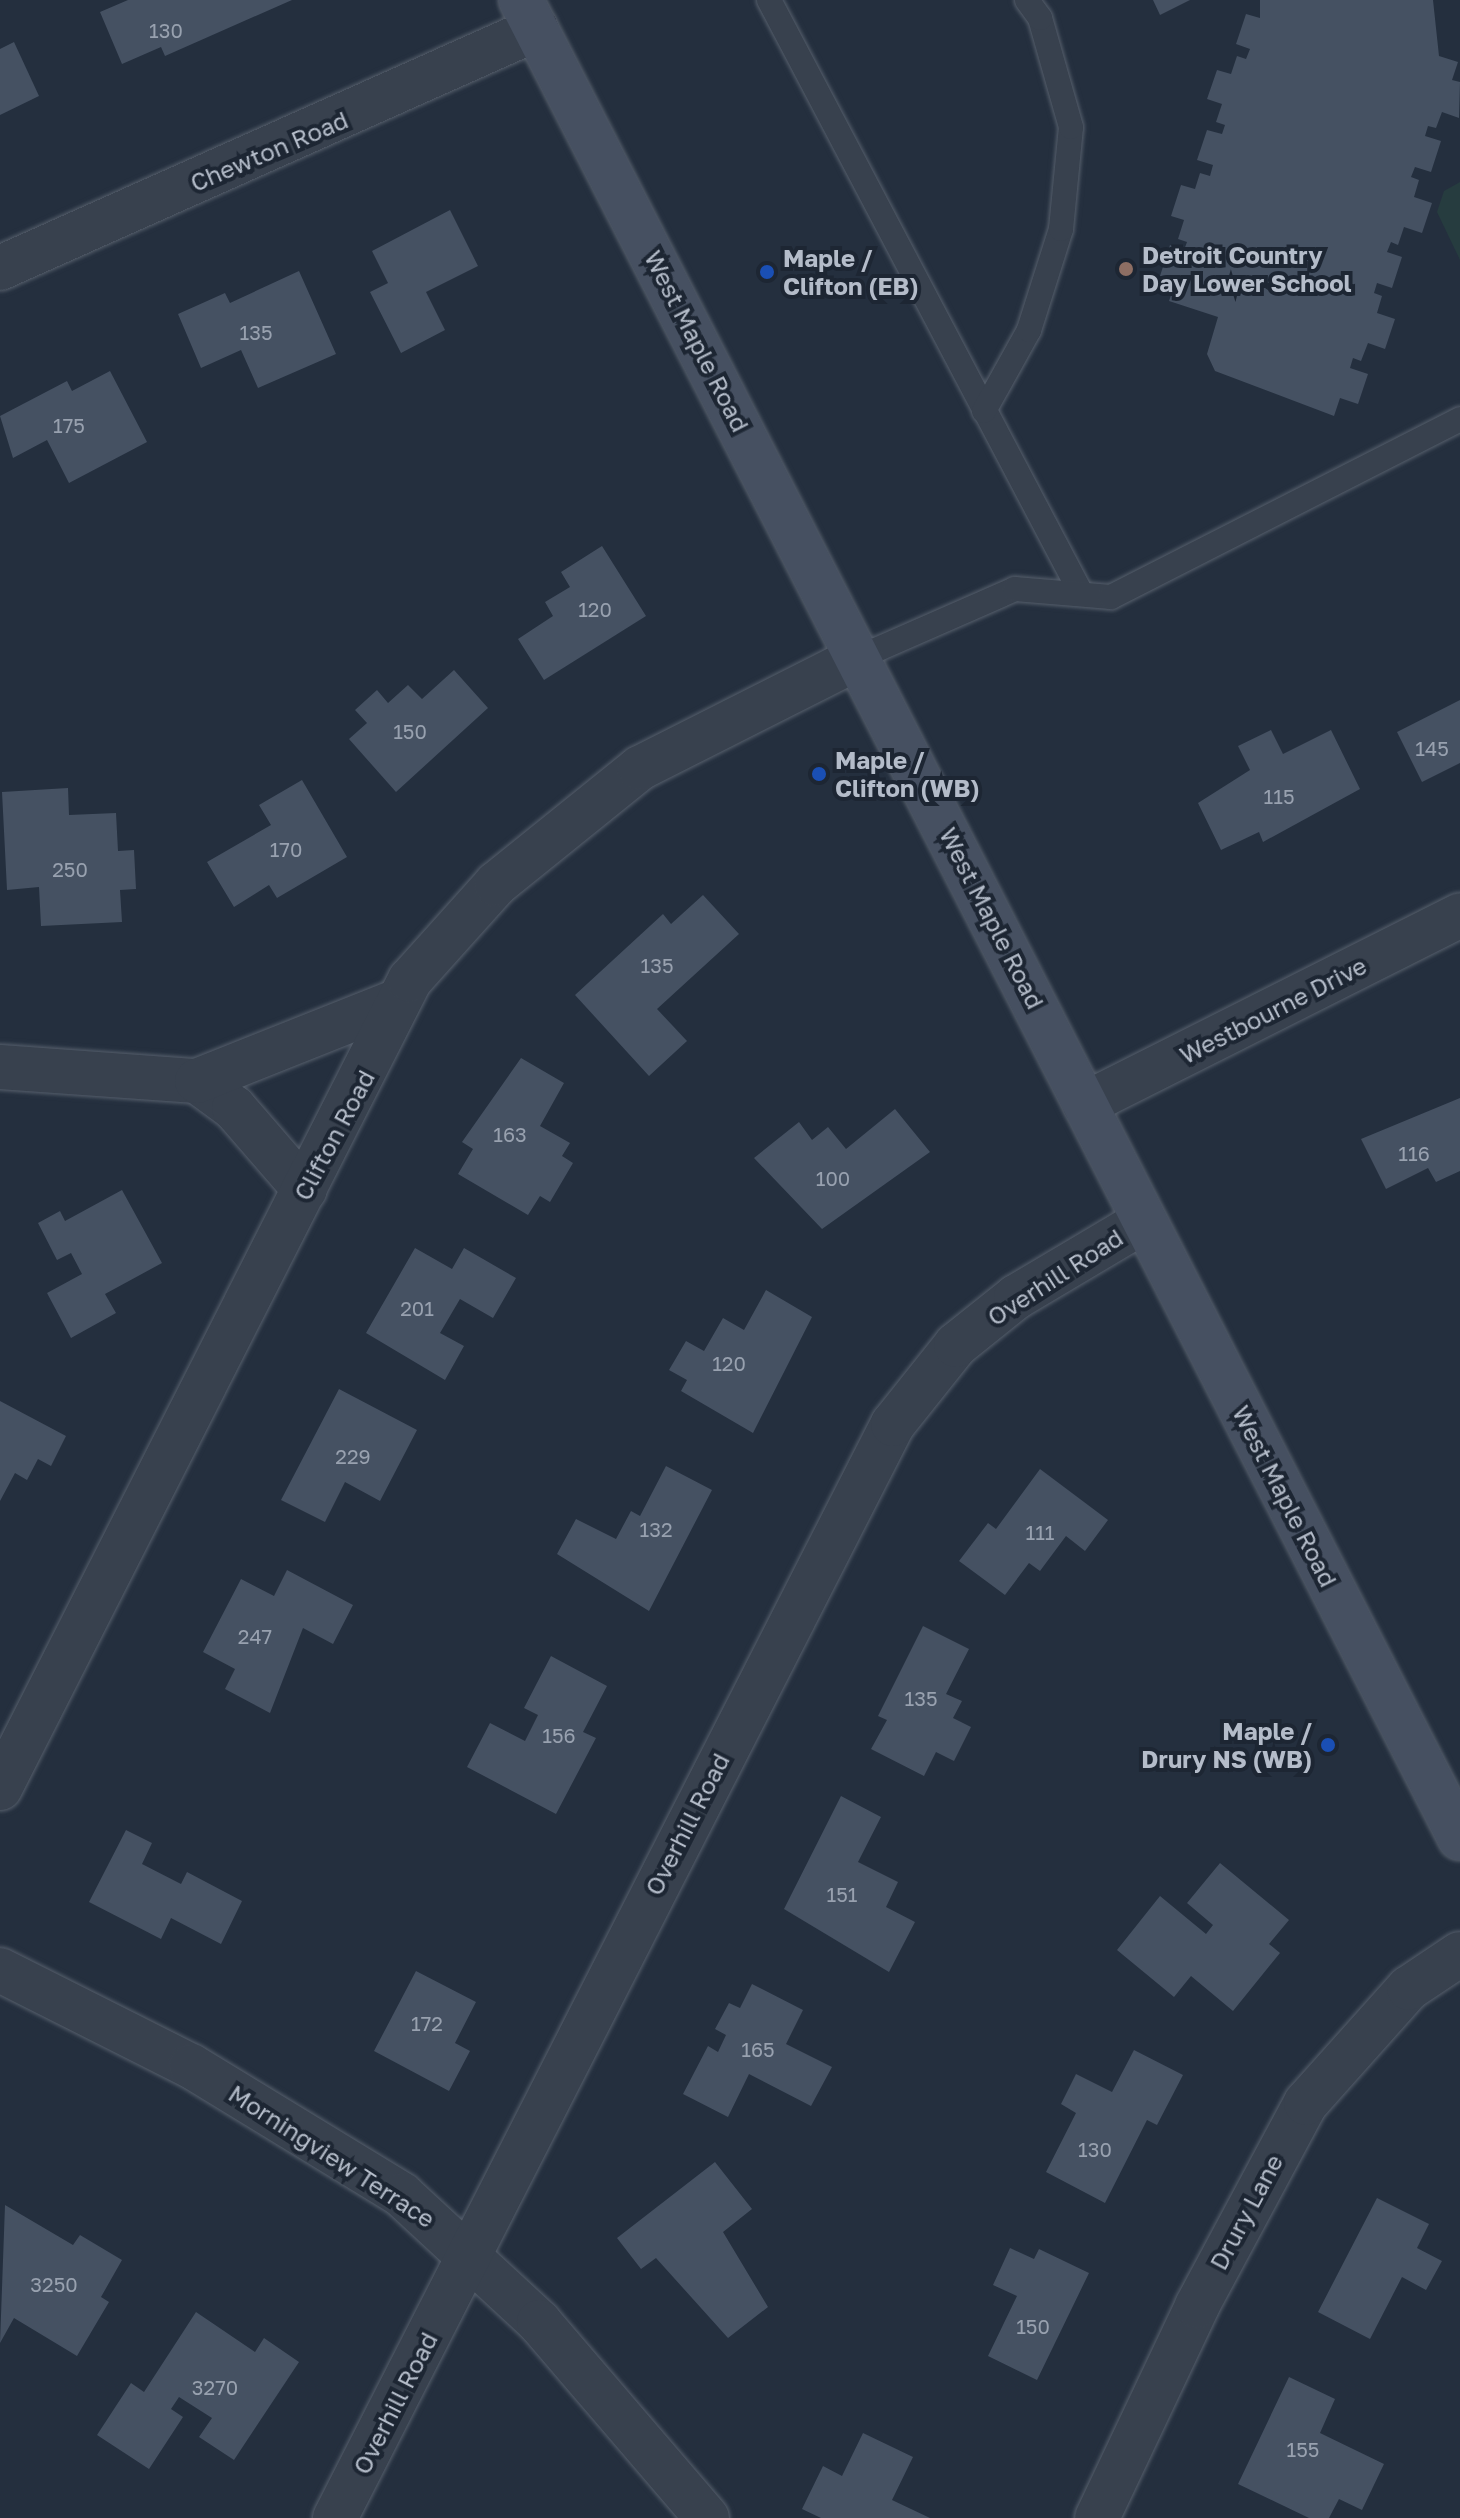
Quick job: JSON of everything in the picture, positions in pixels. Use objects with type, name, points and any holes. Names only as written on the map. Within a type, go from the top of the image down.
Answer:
[{"type":"main road","name":"West Maple Road","points":[[529,15],[860,657],[1460,1838]]},
{"type":"street","name":"Chewton Road","points":[[0,268],[529,15]]},
{"type":"street","name":"Clifton Road","points":[[0,1788],[375,1057],[393,1003],[496,884],[581,810],[701,732],[860,657]]},
{"type":"street","name":"Westbourne Drive","points":[[1085,1104],[1460,915]]},
{"type":"street","points":[[0,1067],[197,1081],[393,1003]]},
{"type":"street","points":[[197,1081],[234,1108],[305,1190]]},
{"type":"street","name":"Overhill Road","points":[[335,2518],[472,2255],[893,1424],[956,1345],[1016,1297],[1144,1221]]},
{"type":"street","name":"Drury Lane","points":[[1097,2518],[1197,2306],[1306,2103],[1409,1988],[1460,1954]]},
{"type":"street","name":"Morningview Terrace","points":[[0,1970],[297,2128],[402,2195],[472,2255],[707,2518]]},
{"type":"lane","points":[[769,0],[1080,591]]},
{"type":"lane","points":[[984,411],[1029,330],[1061,229],[1071,127],[1040,18],[1027,0]]},
{"type":"lane","points":[[860,657],[1015,589],[1080,591],[1111,597],[1460,419]]},
{"type":"green space","points":[[1460,182],[1460,260],[1437,212],[1444,191]]},
{"type":"building","points":[[128,0],[292,0],[165,56],[161,47],[122,64],[100,12]]},
{"type":"building","points":[[1153,0],[1190,0],[1160,15]]},
{"type":"building","points":[[1260,0],[1433,0],[1439,56],[1458,62],[1452,80],[1460,82],[1459,118],[1442,112],[1436,128],[1428,126],[1425,136],[1441,141],[1431,172],[1415,167],[1411,177],[1419,180],[1414,197],[1432,203],[1422,233],[1404,227],[1398,245],[1391,242],[1387,252],[1402,257],[1392,288],[1377,283],[1374,293],[1382,296],[1377,313],[1395,319],[1385,349],[1368,343],[1361,361],[1353,358],[1350,368],[1368,374],[1358,404],[1340,398],[1334,416],[1215,371],[1207,354],[1218,317],[1169,301],[1176,281],[1160,276],[1170,245],[1184,250],[1187,242],[1178,239],[1184,220],[1171,216],[1181,185],[1195,189],[1200,173],[1210,176],[1213,165],[1197,160],[1207,130],[1222,134],[1225,125],[1216,122],[1222,104],[1207,99],[1217,70],[1231,74],[1237,56],[1246,59],[1250,49],[1236,44],[1246,14],[1260,18]]},
{"type":"building","points":[[14,42],[39,96],[0,115],[0,49]]},
{"type":"building","points":[[450,210],[478,266],[426,292],[445,330],[401,353],[370,292],[388,283],[372,251]]},
{"type":"building","points":[[299,271],[336,354],[258,388],[241,350],[201,368],[178,314],[225,293],[230,303]]},
{"type":"building","points":[[110,371],[147,442],[69,483],[47,440],[13,458],[0,416],[67,381],[72,391]]},
{"type":"building","points":[[602,546],[646,616],[544,680],[518,639],[553,616],[545,602],[570,587],[561,572]]},
{"type":"building","points":[[454,670],[488,708],[396,792],[349,739],[367,723],[355,710],[377,690],[388,703],[408,685],[422,699]]},
{"type":"building","points":[[1460,700],[1460,763],[1422,782],[1397,732]]},
{"type":"building","points":[[1271,730],[1283,754],[1331,730],[1360,789],[1263,842],[1259,832],[1221,850],[1198,803],[1250,770],[1238,746]]},
{"type":"building","points":[[302,780],[347,857],[277,898],[269,885],[234,907],[207,862],[271,825],[259,805]]},
{"type":"building","points":[[68,788],[69,815],[116,813],[118,851],[134,850],[136,889],[120,890],[122,922],[41,926],[39,887],[7,890],[2,792]]},
{"type":"building","points":[[703,895],[739,934],[657,1009],[687,1041],[649,1076],[575,995],[663,914],[671,924]]},
{"type":"building","points":[[521,1058],[564,1083],[540,1126],[570,1143],[562,1156],[573,1163],[550,1202],[540,1196],[528,1215],[458,1174],[473,1149],[462,1142]]},
{"type":"building","points":[[1460,1098],[1460,1171],[1436,1182],[1428,1168],[1386,1189],[1361,1139]]},
{"type":"building","points":[[895,1109],[930,1152],[822,1229],[754,1158],[799,1122],[812,1140],[828,1127],[846,1149]]},
{"type":"building","points":[[122,1190],[162,1263],[105,1294],[116,1313],[71,1338],[47,1293],[82,1274],[71,1253],[57,1260],[38,1223],[60,1211],[65,1221]]},
{"type":"building","points":[[415,1248],[452,1269],[464,1248],[516,1278],[493,1318],[460,1299],[440,1333],[464,1346],[445,1380],[366,1333]]},
{"type":"building","points":[[766,1290],[812,1317],[753,1433],[681,1391],[687,1380],[669,1370],[686,1341],[704,1351],[723,1318],[744,1330]]},
{"type":"building","points":[[339,1389],[417,1430],[380,1501],[345,1482],[325,1522],[281,1500]]},
{"type":"building","points":[[0,1401],[66,1436],[51,1466],[38,1459],[27,1480],[15,1473],[0,1501]]},
{"type":"building","points":[[666,1466],[712,1490],[649,1611],[557,1554],[576,1519],[616,1539],[631,1511],[640,1516]]},
{"type":"building","points":[[1040,1469],[1108,1520],[1085,1551],[1066,1536],[1040,1571],[1029,1563],[1005,1595],[959,1561],[988,1523],[996,1529]]},
{"type":"building","points":[[287,1570],[353,1605],[333,1644],[303,1628],[270,1713],[225,1689],[235,1669],[203,1652],[241,1579],[274,1596]]},
{"type":"building","points":[[923,1626],[969,1649],[946,1694],[962,1701],[953,1718],[971,1727],[954,1761],[936,1752],[924,1776],[871,1749],[887,1720],[878,1716]]},
{"type":"building","points":[[551,1656],[607,1686],[583,1732],[596,1738],[556,1814],[467,1767],[490,1723],[525,1741],[538,1715],[524,1708]]},
{"type":"building","points":[[841,1796],[881,1817],[858,1862],[898,1882],[886,1907],[915,1922],[889,1972],[784,1909]]},
{"type":"building","points":[[126,1830],[152,1843],[142,1864],[181,1884],[187,1872],[242,1901],[221,1944],[171,1918],[161,1939],[89,1902]]},
{"type":"building","points":[[1220,1863],[1289,1920],[1269,1944],[1280,1953],[1233,2011],[1191,1976],[1174,1997],[1117,1950],[1160,1896],[1206,1934],[1213,1925],[1187,1903]]},
{"type":"building","points":[[416,1971],[476,2002],[455,2043],[470,2051],[449,2091],[374,2051]]},
{"type":"building","points":[[752,1984],[803,2010],[786,2044],[832,2067],[811,2106],[749,2074],[728,2117],[683,2094],[708,2046],[718,2052],[726,2035],[715,2029],[729,2003],[740,2008]]},
{"type":"building","points":[[1134,2050],[1183,2075],[1157,2125],[1147,2120],[1105,2203],[1046,2172],[1076,2113],[1061,2104],[1076,2074],[1112,2092]]},
{"type":"building","points":[[715,2162],[752,2209],[723,2232],[768,2307],[728,2338],[656,2258],[641,2269],[617,2238]]},
{"type":"building","points":[[1377,2198],[1429,2224],[1417,2248],[1442,2261],[1426,2290],[1402,2277],[1370,2339],[1318,2312]]},
{"type":"building","points":[[5,2205],[73,2245],[80,2235],[122,2260],[101,2297],[109,2302],[77,2356],[14,2318],[0,2343]]},
{"type":"building","points":[[1010,2248],[1034,2259],[1039,2249],[1089,2273],[1037,2380],[988,2356],[1017,2296],[993,2285]]},
{"type":"building","points":[[196,2312],[255,2352],[264,2338],[299,2362],[234,2460],[199,2437],[212,2418],[179,2397],[171,2409],[183,2417],[149,2469],[97,2435],[131,2383],[144,2392]]},
{"type":"building","points":[[1289,2377],[1335,2399],[1320,2433],[1384,2464],[1362,2510],[1339,2499],[1329,2518],[1309,2518],[1238,2484]]},
{"type":"building","points":[[863,2433],[913,2457],[892,2500],[930,2518],[821,2518],[802,2509],[823,2466],[842,2476]]},
{"type":"place","name":"Detroit Country Day Lower School","points":[[1126,269]]},
{"type":"place","name":"Maple / Clifton (EB)","points":[[767,272]]},
{"type":"place","name":"Maple / Clifton (WB)","points":[[819,774]]},
{"type":"place","name":"Maple / Drury NS (WB)","points":[[1328,1745]]}]
